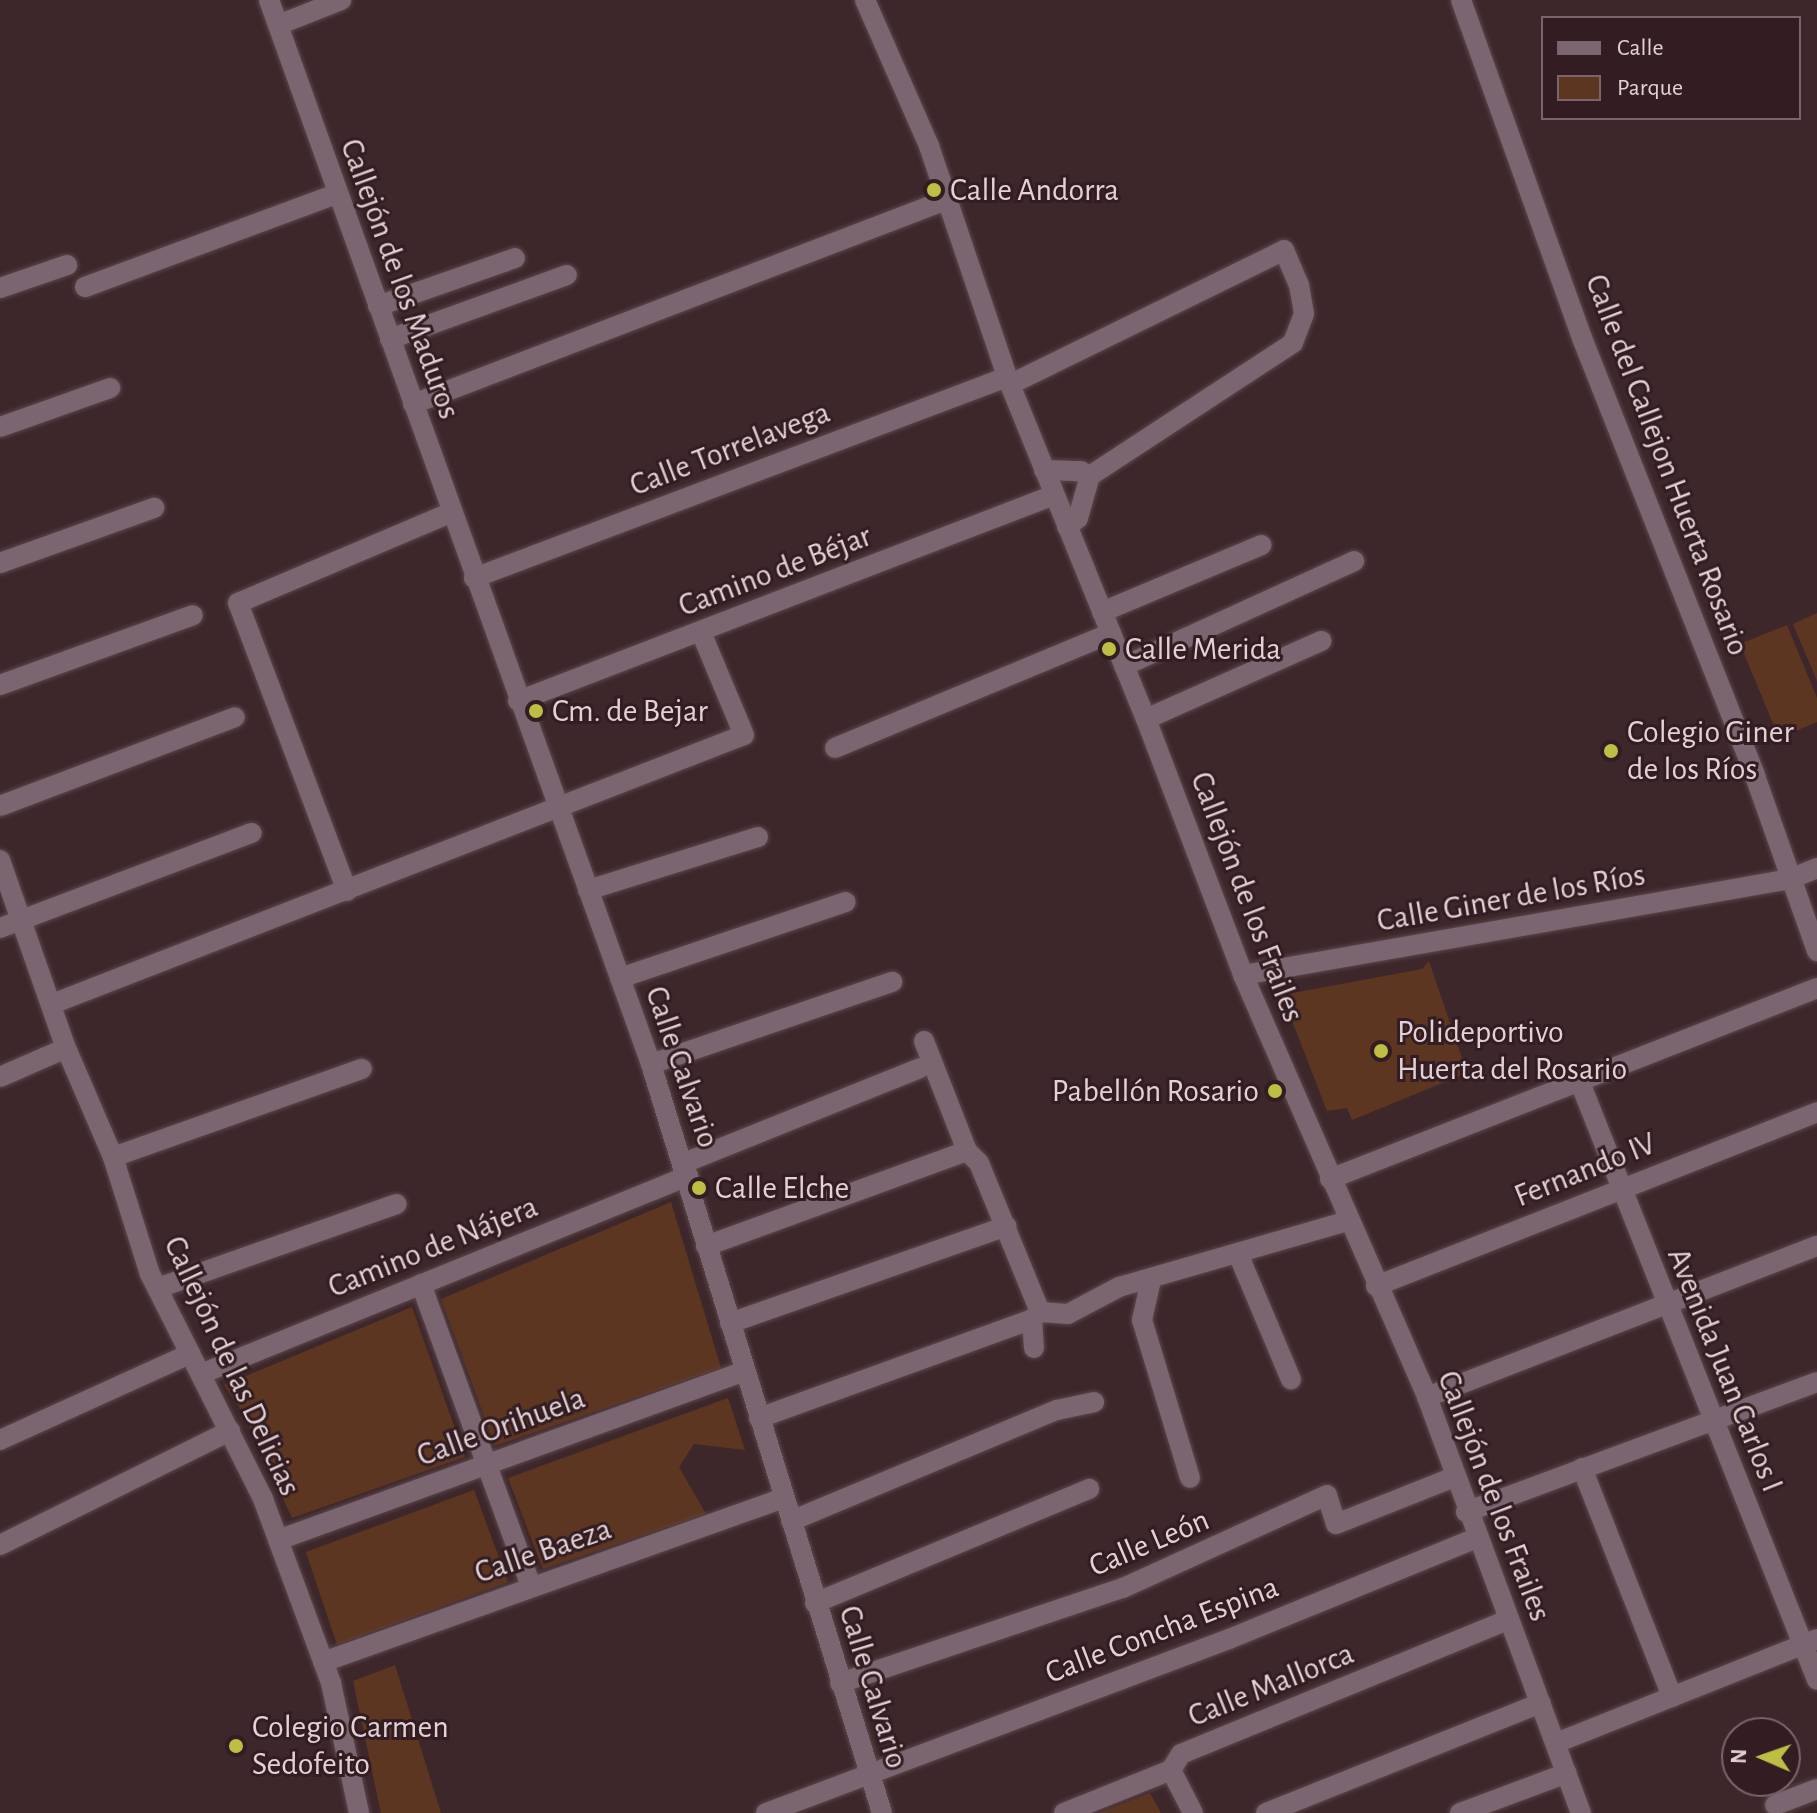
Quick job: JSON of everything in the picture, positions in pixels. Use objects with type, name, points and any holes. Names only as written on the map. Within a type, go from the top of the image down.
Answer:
[{"type":"street","name":"Callejón de los Maduros","points":[[269,0],[474,578]]},
{"type":"street","points":[[278,25],[341,0]]},
{"type":"street","name":"Callejón de los Frailes","points":[[865,0],[904,80],[1009,381],[1146,719],[1243,975],[1427,1397],[1466,1512],[1567,1773],[1576,1811]]},
{"type":"street","name":"Calle del Callejon Huerta Rosario","points":[[1461,0],[1582,338],[1755,776],[1790,879],[1811,916],[1817,951]]},
{"type":"street","points":[[85,287],[337,194]]},
{"type":"street","points":[[413,404],[946,200]]},
{"type":"street","name":"Calle Torrelavega","points":[[474,578],[1009,381],[1284,250],[1299,285],[1304,314],[1293,343],[1088,477]]},
{"type":"street","points":[[378,306],[515,258]]},
{"type":"street","points":[[0,288],[67,265]]},
{"type":"street","points":[[390,339],[567,275]]},
{"type":"street","points":[[0,427],[110,388]]},
{"type":"street","points":[[1044,470],[1055,467],[1088,477],[1078,518],[1067,527]]},
{"type":"street","name":"Camino de Béjar","points":[[518,701],[1054,495]]},
{"type":"street","points":[[0,563],[154,508]]},
{"type":"street","points":[[347,891],[238,603],[452,512]]},
{"type":"street","points":[[1102,612],[1261,545]]},
{"type":"street","points":[[1124,666],[1354,561]]},
{"type":"street","name":"Calle Calvario","points":[[474,578],[558,803],[686,1169],[706,1246],[868,1778],[882,1813]]},
{"type":"street","points":[[0,685],[193,615]]},
{"type":"street","points":[[52,1004],[347,891],[558,803],[744,735],[701,632]]},
{"type":"street","points":[[835,748],[1111,633]]},
{"type":"street","points":[[1146,719],[1321,641]]},
{"type":"street","points":[[0,806],[235,717]]},
{"type":"street","points":[[0,928],[252,833]]},
{"type":"street","points":[[588,890],[758,837]]},
{"type":"street","name":"Callejón de las Delicias","points":[[0,860],[66,1048],[113,1157],[158,1288],[230,1431],[278,1540],[323,1662],[359,1813]]},
{"type":"street","name":"Calle Giner de los Ríos","points":[[1243,975],[1790,879],[1817,868]]},
{"type":"street","points":[[620,978],[846,902]]},
{"type":"street","points":[[651,1064],[892,982]]},
{"type":"street","points":[[1330,1179],[1817,988]]},
{"type":"street","points":[[924,1041],[967,1151],[979,1163],[1007,1226],[1036,1315],[1034,1348]]},
{"type":"street","points":[[0,1077],[66,1048]]},
{"type":"street","name":"Camino de Nájera","points":[[201,1374],[421,1284],[920,1068]]},
{"type":"street","points":[[113,1157],[362,1069]]},
{"type":"street","name":"Avenida Juan Carlos I","points":[[1579,1080],[1711,1418],[1810,1642],[1817,1680]]},
{"type":"street","name":"Fernando IV","points":[[1376,1286],[1817,1112]]},
{"type":"street","points":[[706,1246],[967,1151]]},
{"type":"street","points":[[158,1288],[397,1204]]},
{"type":"street","points":[[759,1418],[1036,1315],[1068,1314],[1119,1287],[1239,1256],[1348,1221]]},
{"type":"street","points":[[730,1323],[1007,1226]]},
{"type":"street","points":[[1427,1397],[1817,1246]]},
{"type":"street","points":[[1239,1256],[1291,1380]]},
{"type":"street","points":[[1151,1280],[1142,1320],[1190,1478]]},
{"type":"street","points":[[421,1284],[531,1586]]},
{"type":"street","points":[[0,1440],[190,1354]]},
{"type":"street","name":"Calle Orihuela","points":[[278,1540],[745,1371]]},
{"type":"street","points":[[1466,1512],[1711,1418],[1817,1382]]},
{"type":"street","points":[[791,1521],[1057,1410],[1094,1402]]},
{"type":"street","points":[[0,1543],[230,1431]]},
{"type":"street","points":[[1582,1468],[1672,1697]]},
{"type":"street","name":"Calle León","points":[[840,1683],[1137,1583],[1327,1495],[1336,1524],[1454,1477]]},
{"type":"street","points":[[815,1603],[1089,1489]]},
{"type":"street","name":"Calle Baeza","points":[[323,1662],[784,1498]]},
{"type":"street","name":"Calle Concha Espina","points":[[766,1813],[868,1778],[1476,1538]]},
{"type":"street","name":"Calle Mallorca","points":[[1064,1813],[1171,1770],[1181,1754],[1508,1620]]},
{"type":"street","points":[[1556,1743],[1810,1642]]},
{"type":"street","points":[[1266,1813],[1541,1703]]},
{"type":"street","points":[[1171,1770],[1193,1813]]},
{"type":"street","points":[[1460,1813],[1567,1773]]},
{"type":"street","points":[[1775,1805],[1817,1789]]},
{"type":"green space","points":[[1817,613],[1817,681],[1793,624]]},
{"type":"green space","points":[[1787,625],[1817,698],[1817,722],[1779,738],[1740,644]]},
{"type":"green space","name":"Polideportivo Huerta del Rosario","points":[[1429,961],[1467,1073],[1352,1120],[1347,1108],[1327,1111],[1282,995],[1422,969]]},
{"type":"green space","points":[[671,1202],[721,1368],[495,1446],[441,1299]]},
{"type":"green space","points":[[412,1307],[465,1457],[292,1518],[244,1414],[224,1385]]},
{"type":"green space","points":[[728,1398],[745,1450],[694,1444],[679,1467],[706,1514],[543,1569],[508,1478]]},
{"type":"green space","points":[[474,1490],[508,1582],[337,1645],[306,1552]]},
{"type":"green space","points":[[395,1665],[441,1813],[381,1813],[353,1681]]},
{"type":"green space","points":[[1150,1793],[1161,1813],[1099,1813]]},
{"type":"place","name":"Calle Andorra","points":[[934,190]]},
{"type":"place","name":"Calle Merida","points":[[1109,649]]},
{"type":"place","name":"Cm. de Bejar","points":[[536,711]]},
{"type":"place","name":"Colegio Giner de los Ríos","points":[[1611,751]]},
{"type":"place","name":"Polideportivo Huerta del Rosario","points":[[1381,1051]]},
{"type":"place","name":"Pabellón Rosario","points":[[1275,1091]]},
{"type":"place","name":"Calle Elche","points":[[699,1188]]},
{"type":"place","name":"Colegio Carmen Sedofeito","points":[[236,1746]]}]
